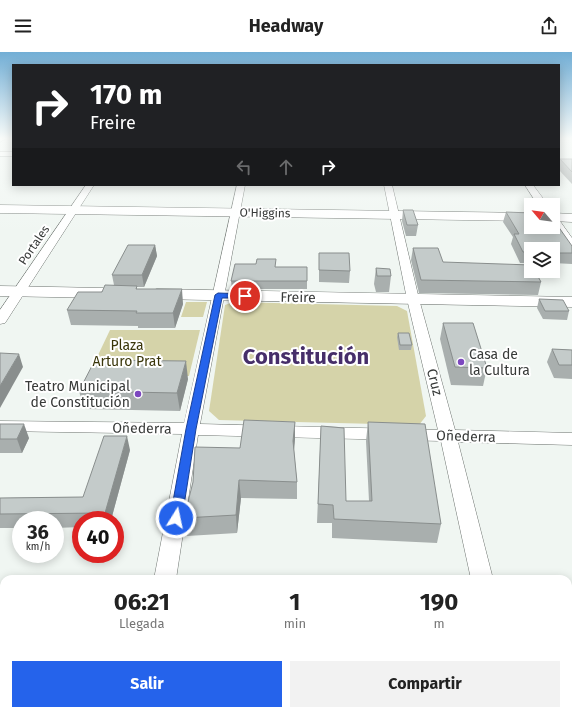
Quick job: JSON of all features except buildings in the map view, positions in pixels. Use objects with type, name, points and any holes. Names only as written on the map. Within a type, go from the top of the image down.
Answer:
[{"type":"main road","name":"O'Higgins","points":[[0,209],[524,217]]},
{"type":"main road","points":[[560,218],[572,218]]},
{"type":"main road","points":[[0,291],[115,293]]},
{"type":"main road","name":"Freire","points":[[139,294],[572,302]]},
{"type":"street","name":"Portales","points":[[0,320],[89,186]]},
{"type":"street","points":[[166,575],[191,429],[241,186]]},
{"type":"street","name":"Cruz","points":[[388,186],[413,299],[448,435],[481,575]]},
{"type":"street","points":[[530,186],[538,198]]},
{"type":"street","points":[[560,228],[572,246]]},
{"type":"street","name":"Oñederra","points":[[0,426],[191,429],[572,439]]},
{"type":"green space","points":[[186,302],[207,302],[203,317],[181,317]]},
{"type":"green space","points":[[233,302],[397,306],[407,311],[426,416],[419,425],[219,420],[209,411],[225,305]]},
{"type":"green space","name":"Plaza Arturo Prat","points":[[110,330],[200,330],[189,376],[89,374]]},
{"type":"place","name":"Casa de la Cultura","points":[[461,362]]},
{"type":"place","name":"Teatro Municipal de Constitución","points":[[138,394]]},
{"type":"district","name":"Constitución","points":[[306,356]]},
{"type":"route","points":[[176,518],[191,429],[218,295],[245,296]]}]
